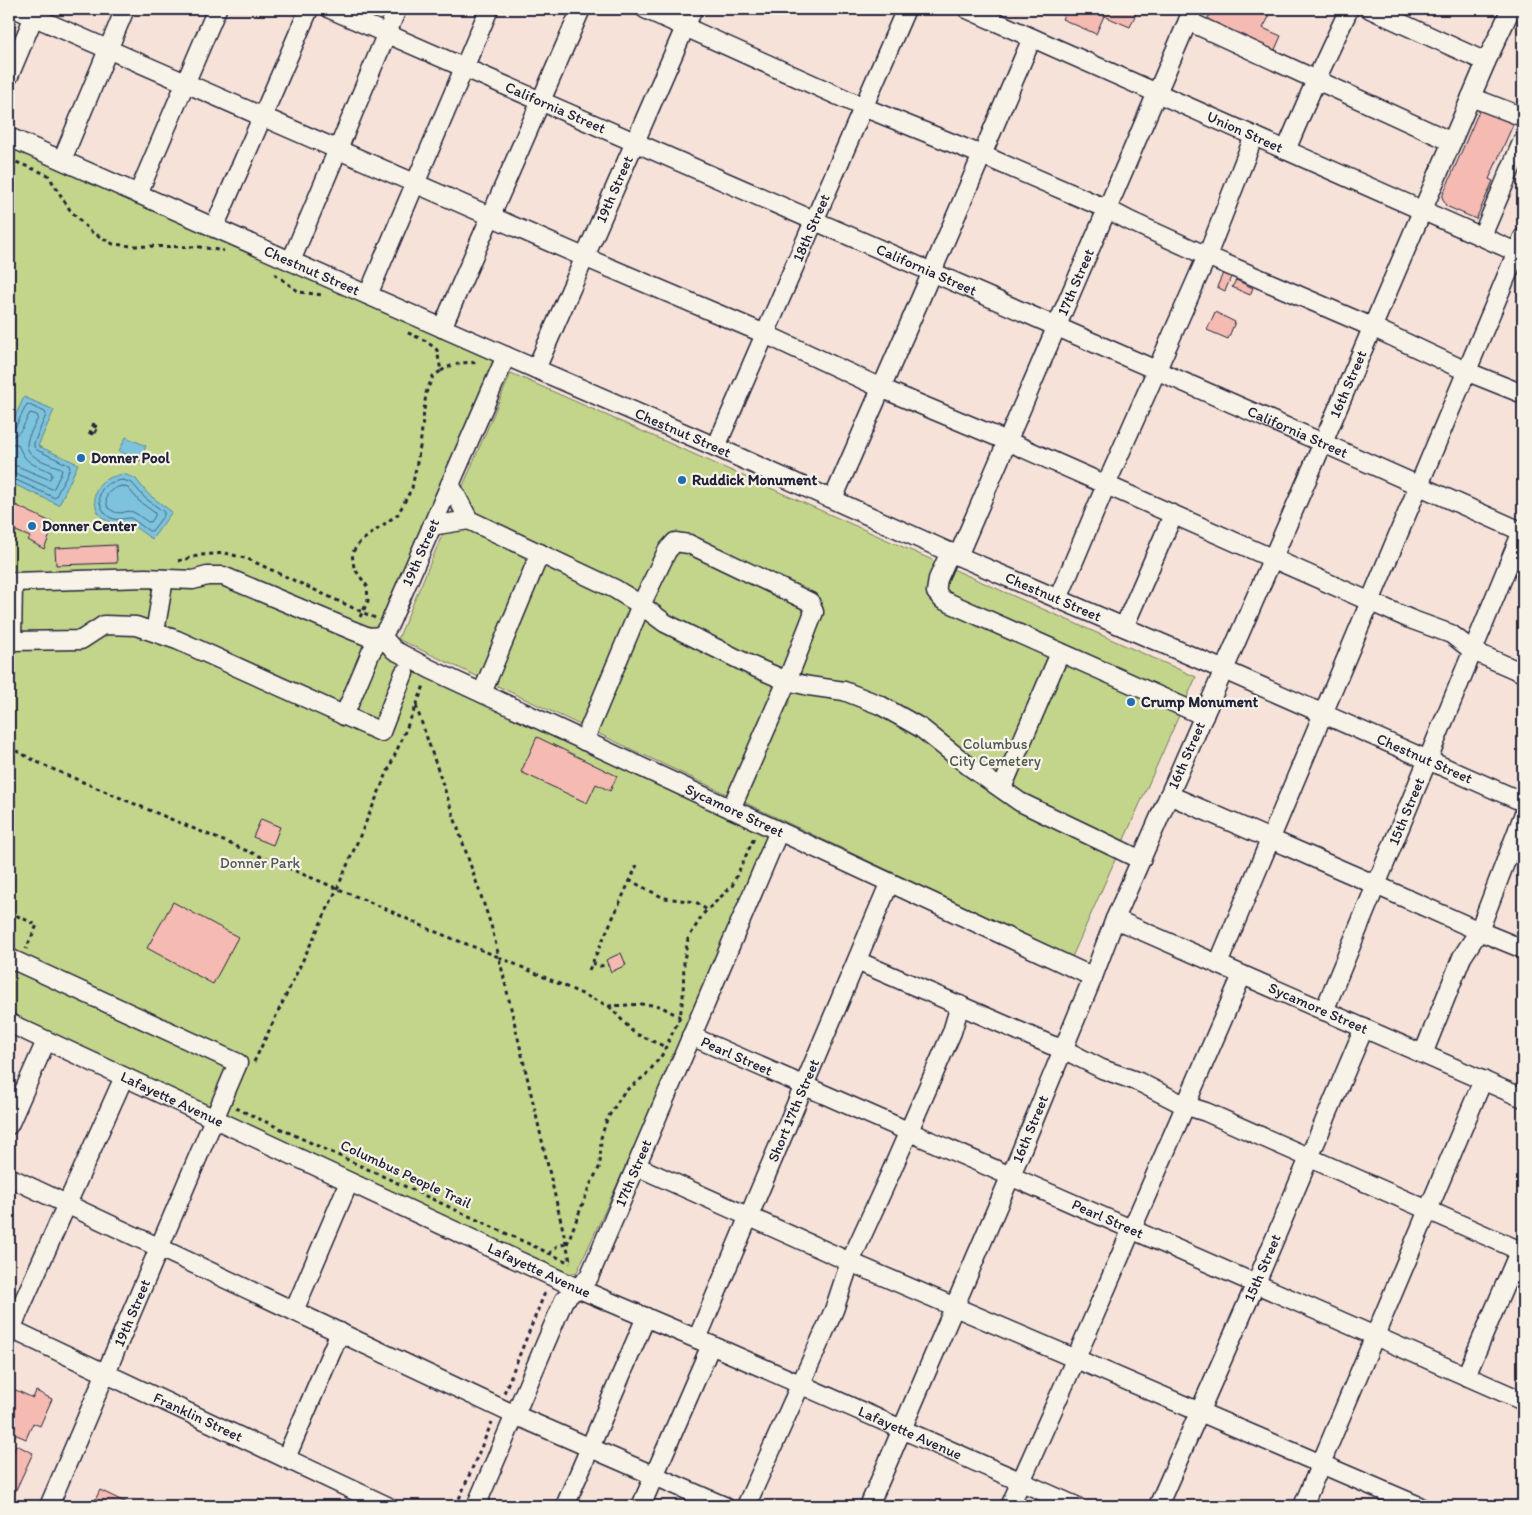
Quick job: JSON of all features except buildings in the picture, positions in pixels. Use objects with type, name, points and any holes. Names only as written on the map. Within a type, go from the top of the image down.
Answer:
[{"type":"street","points":[[16,9],[35,13],[108,49],[338,150],[765,334],[881,388],[1007,441],[1272,559],[1410,619],[1451,634],[1473,651],[1523,673]]},
{"type":"street","points":[[62,160],[125,9]]},
{"type":"street","points":[[138,194],[217,9]]},
{"type":"street","points":[[214,228],[309,9]]},
{"type":"street","name":"California Street","points":[[330,9],[1523,531]]},
{"type":"street","points":[[291,261],[397,9]]},
{"type":"street","points":[[368,295],[490,9]]},
{"type":"street","points":[[442,328],[581,9]]},
{"type":"street","points":[[645,9],[863,107],[982,155],[1107,209],[1207,256],[1372,327],[1468,372],[1523,394]]},
{"type":"street","name":"19th Street","points":[[536,369],[693,9]]},
{"type":"street","name":"18th Street","points":[[716,447],[906,9]]},
{"type":"street","name":"Union Street","points":[[966,9],[1482,236],[1521,248]]},
{"type":"street","points":[[1286,150],[1349,9]]},
{"type":"street","points":[[1370,9],[1486,62]]},
{"type":"street","name":"16th Street","points":[[869,1506],[1011,1175],[1115,919],[1323,443],[1486,62],[1511,9]]},
{"type":"street","points":[[9,76],[35,13]]},
{"type":"street","points":[[1190,15],[1316,80],[1452,142]]},
{"type":"street","name":"17th Street","points":[[1190,15],[1007,441],[954,554],[938,579],[936,592],[942,600],[1204,716]]},
{"type":"street","points":[[832,499],[1032,38]]},
{"type":"street","points":[[1471,97],[1523,117]]},
{"type":"street","points":[[1058,599],[1207,256],[1254,136]]},
{"type":"street","name":"Chestnut Street","points":[[9,137],[442,328],[502,363],[536,369],[1523,802]]},
{"type":"street","points":[[1482,236],[1523,140]]},
{"type":"street","points":[[1218,964],[1521,248]]},
{"type":"street","name":"19th Street","points":[[344,716],[371,652],[382,636],[432,526],[502,363]]},
{"type":"street","points":[[450,484],[469,520]]},
{"type":"street","points":[[1124,627],[1173,515]]},
{"type":"street","points":[[432,526],[469,520],[615,589],[665,623],[752,666],[787,681],[844,691],[880,705],[922,728],[970,767],[1020,802],[1141,860]]},
{"type":"street","name":"15th Street","points":[[1324,1011],[1523,531]]},
{"type":"street","points":[[584,741],[641,605],[667,550],[675,542],[689,544],[810,602],[814,612],[787,681],[731,809]]},
{"type":"street","points":[[482,693],[540,554]]},
{"type":"street","points":[[382,636],[369,637],[223,576],[207,576],[193,580],[144,578],[13,582],[12,641],[81,640],[104,625],[136,626],[177,640],[381,732],[404,673]]},
{"type":"street","points":[[155,632],[164,579]]},
{"type":"street","name":"Sycamore Street","points":[[382,636],[394,650],[430,669],[889,884],[1093,977]]},
{"type":"street","points":[[1002,788],[1060,653]]},
{"type":"street","points":[[1169,795],[1523,949]]},
{"type":"street","points":[[1423,1054],[1462,957],[1479,931],[1523,816]]},
{"type":"street","name":"17th Street","points":[[476,1506],[564,1300],[589,1277],[778,831]]},
{"type":"street","name":"Short 17th Street","points":[[640,1506],[654,1476],[749,1217],[889,884]]},
{"type":"street","name":"Sycamore Street","points":[[1115,919],[1523,1098]]},
{"type":"street","points":[[14,960],[245,1064]]},
{"type":"street","points":[[856,961],[1063,1049],[1102,1068],[1139,1082],[1184,1104],[1428,1210],[1520,1256],[1466,1376]]},
{"type":"street","points":[[1010,1506],[1242,974]]},
{"type":"street","points":[[746,1506],[834,1310],[850,1262],[952,1032],[960,1005]]},
{"type":"street","name":"Lafayette Avenue","points":[[9,1023],[577,1288],[1076,1506]]},
{"type":"street","name":"15th Street","points":[[1158,1506],[1256,1283],[1364,1028]]},
{"type":"street","name":"Pearl Street","points":[[691,1036],[1523,1401]]},
{"type":"street","points":[[9,1125],[46,1041]]},
{"type":"street","name":"19th Street","points":[[49,1506],[215,1119],[245,1064]]},
{"type":"street","points":[[10,1328],[124,1077]]},
{"type":"street","points":[[1303,1506],[1483,1080]]},
{"type":"street","points":[[636,1166],[850,1262],[1419,1506]]},
{"type":"street","points":[[9,1177],[515,1415],[724,1506]]},
{"type":"street","points":[[294,1311],[349,1182]]},
{"type":"street","points":[[565,1506],[646,1317]]},
{"type":"street","name":"Franklin Street","points":[[10,1328],[387,1506]]},
{"type":"street","points":[[286,1458],[340,1332]]},
{"type":"path","points":[[9,159],[48,175],[70,210],[90,230],[113,244],[200,247],[225,251]]},
{"type":"path","points":[[273,272],[299,292],[322,294],[330,298]]},
{"type":"path","points":[[400,329],[426,341],[437,350],[441,371]]},
{"type":"path","points":[[354,631],[368,601],[367,586],[354,568],[352,553],[360,542],[398,514],[412,488],[420,447],[426,392],[433,376],[451,365],[471,362],[485,364],[502,363]]},
{"type":"path","points":[[94,423],[89,434],[91,436],[96,426],[98,427],[94,435]]},
{"type":"path","points":[[245,1064],[337,889],[416,706],[430,669]]},
{"type":"path","points":[[416,706],[491,925],[566,1244]]},
{"type":"path","points":[[9,747],[42,765],[384,908],[609,1006],[634,1033],[666,1047]]},
{"type":"path","points":[[566,1244],[590,1185],[600,1166],[600,1138],[607,1119],[624,1092],[646,1075],[662,1054],[680,1017],[684,997],[684,960],[688,939],[703,914],[732,886],[756,836],[745,831],[751,819]]},
{"type":"path","points":[[589,970],[637,864]]},
{"type":"path","points":[[630,880],[664,898],[696,902],[707,910]]},
{"type":"path","points":[[9,912],[37,925],[14,960]]},
{"type":"path","points":[[592,963],[600,966],[608,965]]},
{"type":"path","points":[[609,1006],[645,1004],[660,1006],[680,1017]]},
{"type":"path","name":"Columbus People Trail","points":[[236,1100],[232,1109],[237,1108],[570,1263],[566,1244]]},
{"type":"path","points":[[549,1254],[557,1246],[566,1244]]},
{"type":"green space","name":"Donner Park","points":[[9,137],[506,356],[382,637],[779,831],[577,1272],[556,1278],[9,1023]]},
{"type":"green space","name":"Columbus City Cemetery","points":[[511,373],[1196,677],[1072,957],[398,639]]},
{"type":"water","points":[[24,397],[54,410],[38,446],[78,464],[59,505],[9,482],[9,430]]},
{"type":"water","points":[[126,437],[146,446],[140,461],[119,451]]},
{"type":"water","points":[[123,474],[135,478],[148,494],[172,512],[152,539],[129,523],[117,524],[106,520],[98,513],[95,494],[99,485],[108,478]]},
{"type":"place","name":"Donner Pool","points":[[81,458]]},
{"type":"place","name":"Ruddick Monument","points":[[682,480]]},
{"type":"place","name":"Donner Center","points":[[32,526]]},
{"type":"place","name":"Crump Monument","points":[[1131,702]]}]
